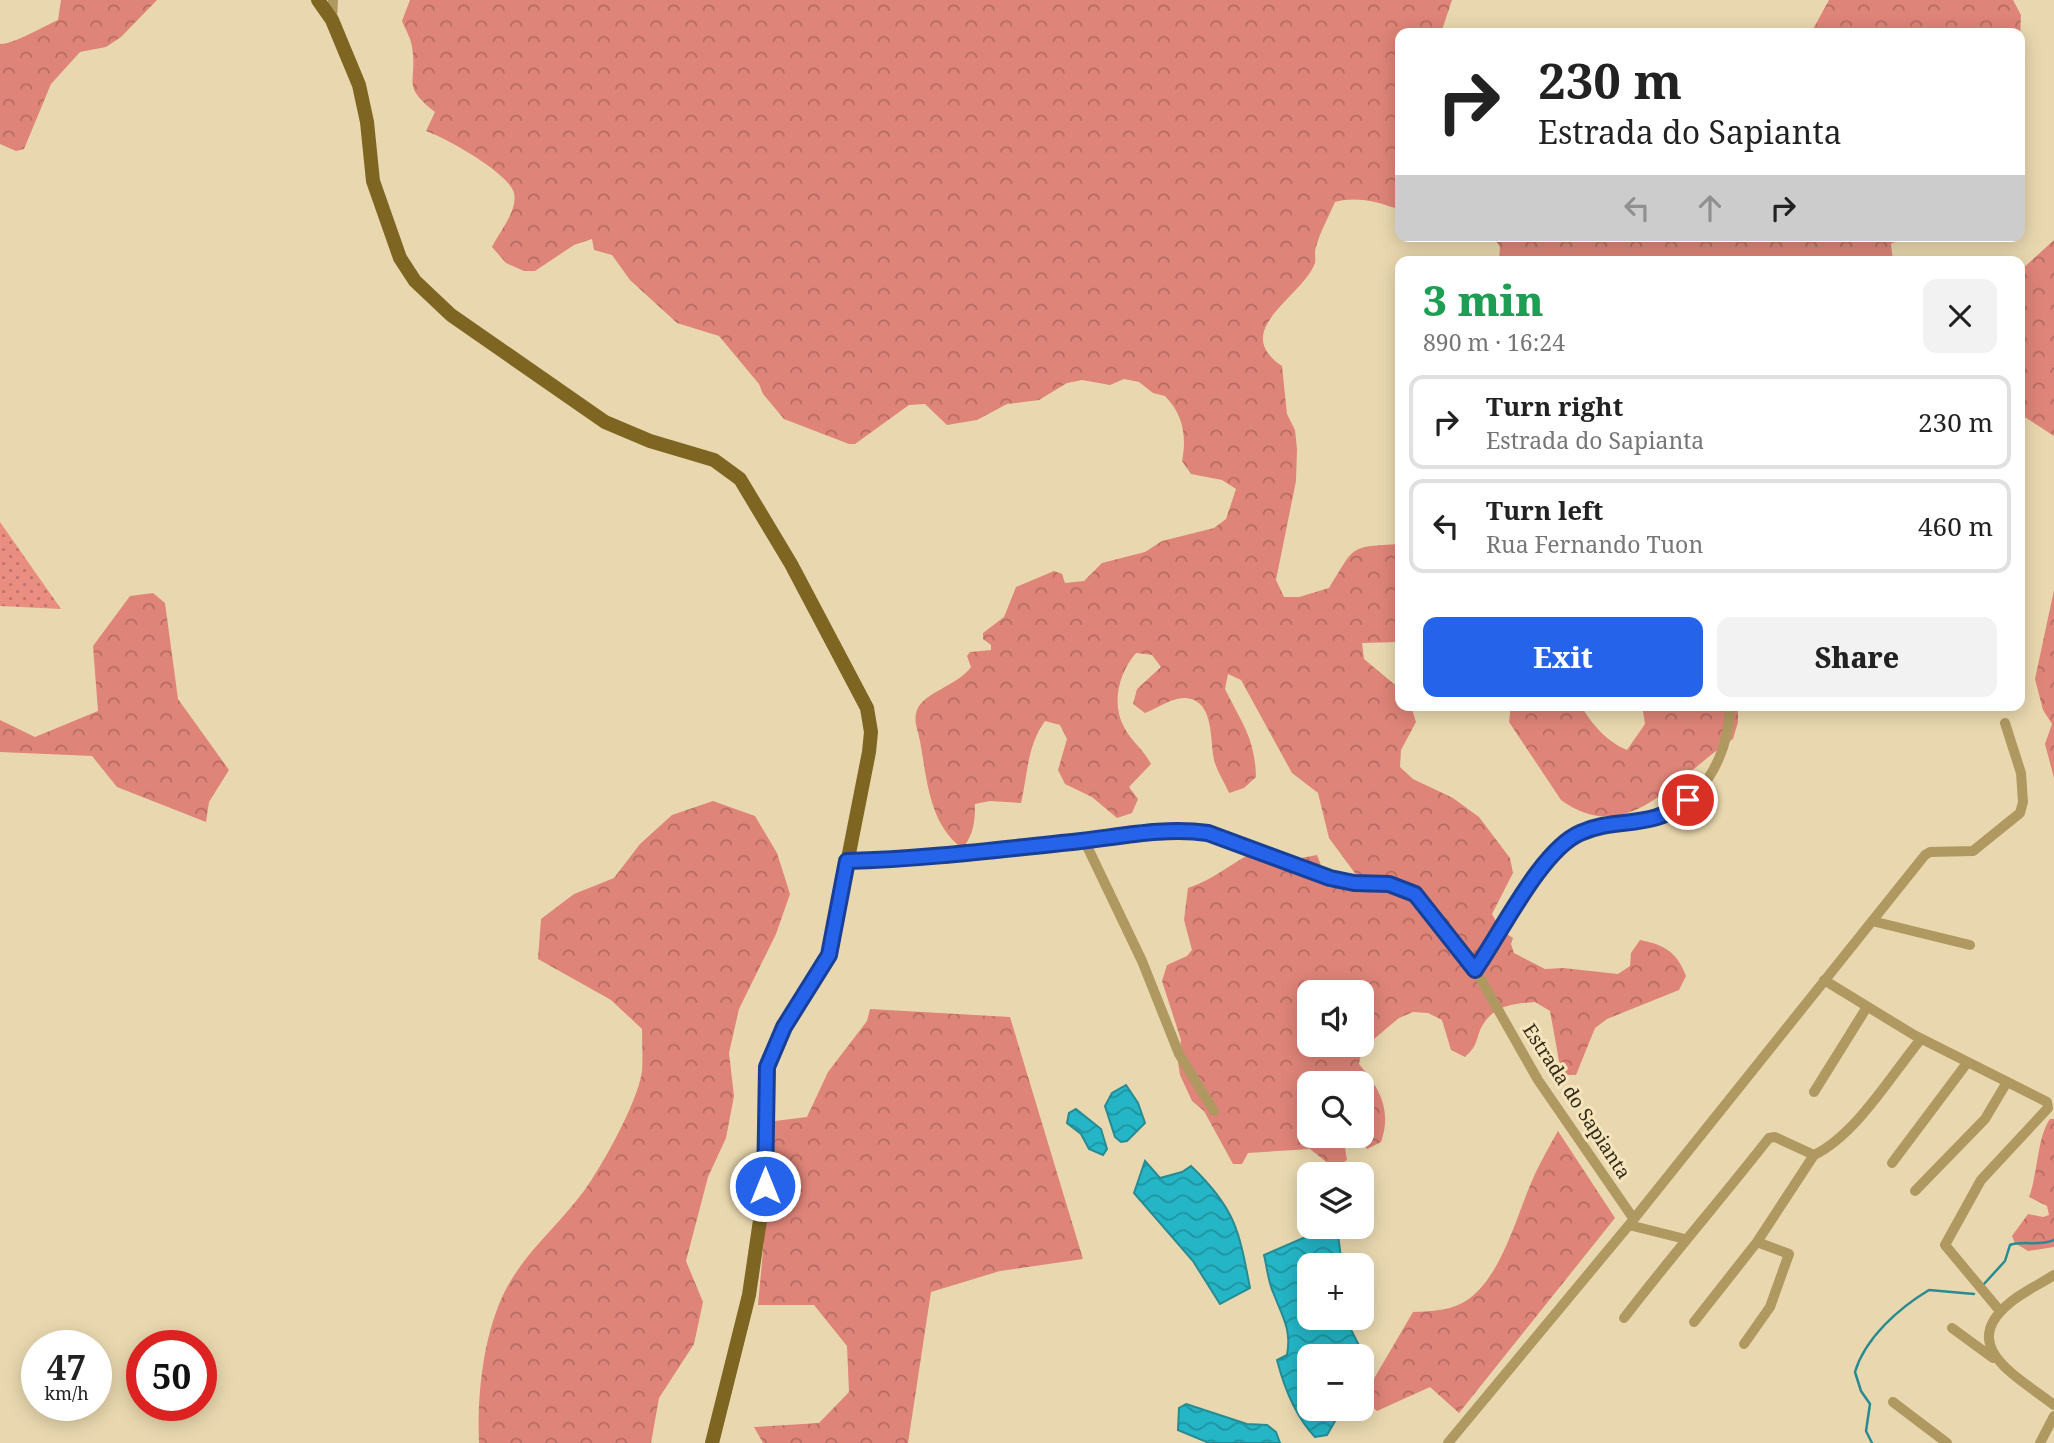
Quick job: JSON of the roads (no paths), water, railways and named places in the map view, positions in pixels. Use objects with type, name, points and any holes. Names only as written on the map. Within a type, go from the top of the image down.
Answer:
[{"type":"main road","points":[[318,0],[332,20],[359,85],[367,122],[373,181],[400,258],[420,287],[451,315],[605,422],[650,441],[714,460],[740,479],[791,564],[867,708],[871,732],[869,752],[829,955],[784,1027],[767,1067],[765,1186],[751,1282],[741,1335],[712,1443]]},
{"type":"street","points":[[332,20],[333,0]]},
{"type":"street","points":[[1475,970],[1527,889],[1562,844],[1583,831],[1657,818],[1680,807],[1706,783],[1726,744],[1729,711]]},
{"type":"street","name":"Estrada do Sapianta","points":[[1448,1443],[1631,1222],[1927,852],[1973,851],[2020,813],[2023,802],[2021,773],[2005,723]]},
{"type":"street","name":"Estrada do Sapianta","points":[[847,861],[899,860],[1189,831],[1208,833],[1330,878],[1404,888],[1422,900],[1475,970],[1538,1080],[1631,1222]]},
{"type":"street","points":[[1084,840],[1142,961],[1179,1054],[1214,1111]]},
{"type":"street","points":[[1872,921],[1970,945]]},
{"type":"street","points":[[1824,981],[1967,1063],[2047,1102],[2048,1108],[1981,1180],[1945,1245],[2000,1311]]},
{"type":"street","points":[[1814,1092],[1867,1007]]},
{"type":"street","points":[[1694,1322],[1757,1242],[1814,1155],[1842,1136],[1921,1038]]},
{"type":"street","points":[[1892,1163],[1967,1063]]},
{"type":"street","points":[[1915,1191],[1985,1119],[2007,1082]]},
{"type":"street","points":[[1624,1318],[1685,1238],[1725,1196],[1769,1138],[1775,1137],[1814,1155]]},
{"type":"street","points":[[1631,1222],[1685,1238]]},
{"type":"street","points":[[1744,1344],[1770,1307],[1789,1254],[1757,1242]]},
{"type":"street","points":[[2007,1367],[1995,1355],[1987,1339],[1988,1327],[2000,1311],[2054,1275]]},
{"type":"street","points":[[1952,1328],[2054,1405]]},
{"type":"street","points":[[1893,1402],[1947,1443]]},
{"type":"street","points":[[2040,1443],[2054,1416]]},
{"type":"water","points":[[1126,1085],[1138,1103],[1145,1123],[1127,1141],[1121,1142],[1115,1137],[1105,1106],[1112,1093]]},
{"type":"water","points":[[1076,1109],[1101,1129],[1107,1149],[1103,1155],[1089,1149],[1081,1134],[1067,1123],[1069,1113]]},
{"type":"water","points":[[1145,1161],[1160,1178],[1182,1172],[1191,1166],[1206,1181],[1233,1221],[1250,1288],[1220,1304],[1193,1261],[1134,1193]]},
{"type":"water","points":[[1301,1239],[1339,1239],[1340,1253],[1297,1253],[1297,1330],[1351,1330],[1358,1344],[1297,1344],[1297,1412],[1277,1360],[1287,1355],[1288,1338],[1264,1255]]},
{"type":"water","points":[[1186,1404],[1247,1424],[1267,1425],[1276,1432],[1280,1443],[1209,1443],[1178,1430],[1179,1408]]},
{"type":"water","points":[[1303,1421],[1335,1421],[1327,1435],[1315,1437]]},
{"type":"waterway","points":[[1984,1284],[2005,1261],[2010,1245],[2054,1240]]},
{"type":"waterway","points":[[1872,1443],[1866,1431],[1870,1404],[1861,1391],[1855,1372],[1867,1347],[1884,1325],[1929,1290],[1974,1294]]}]
